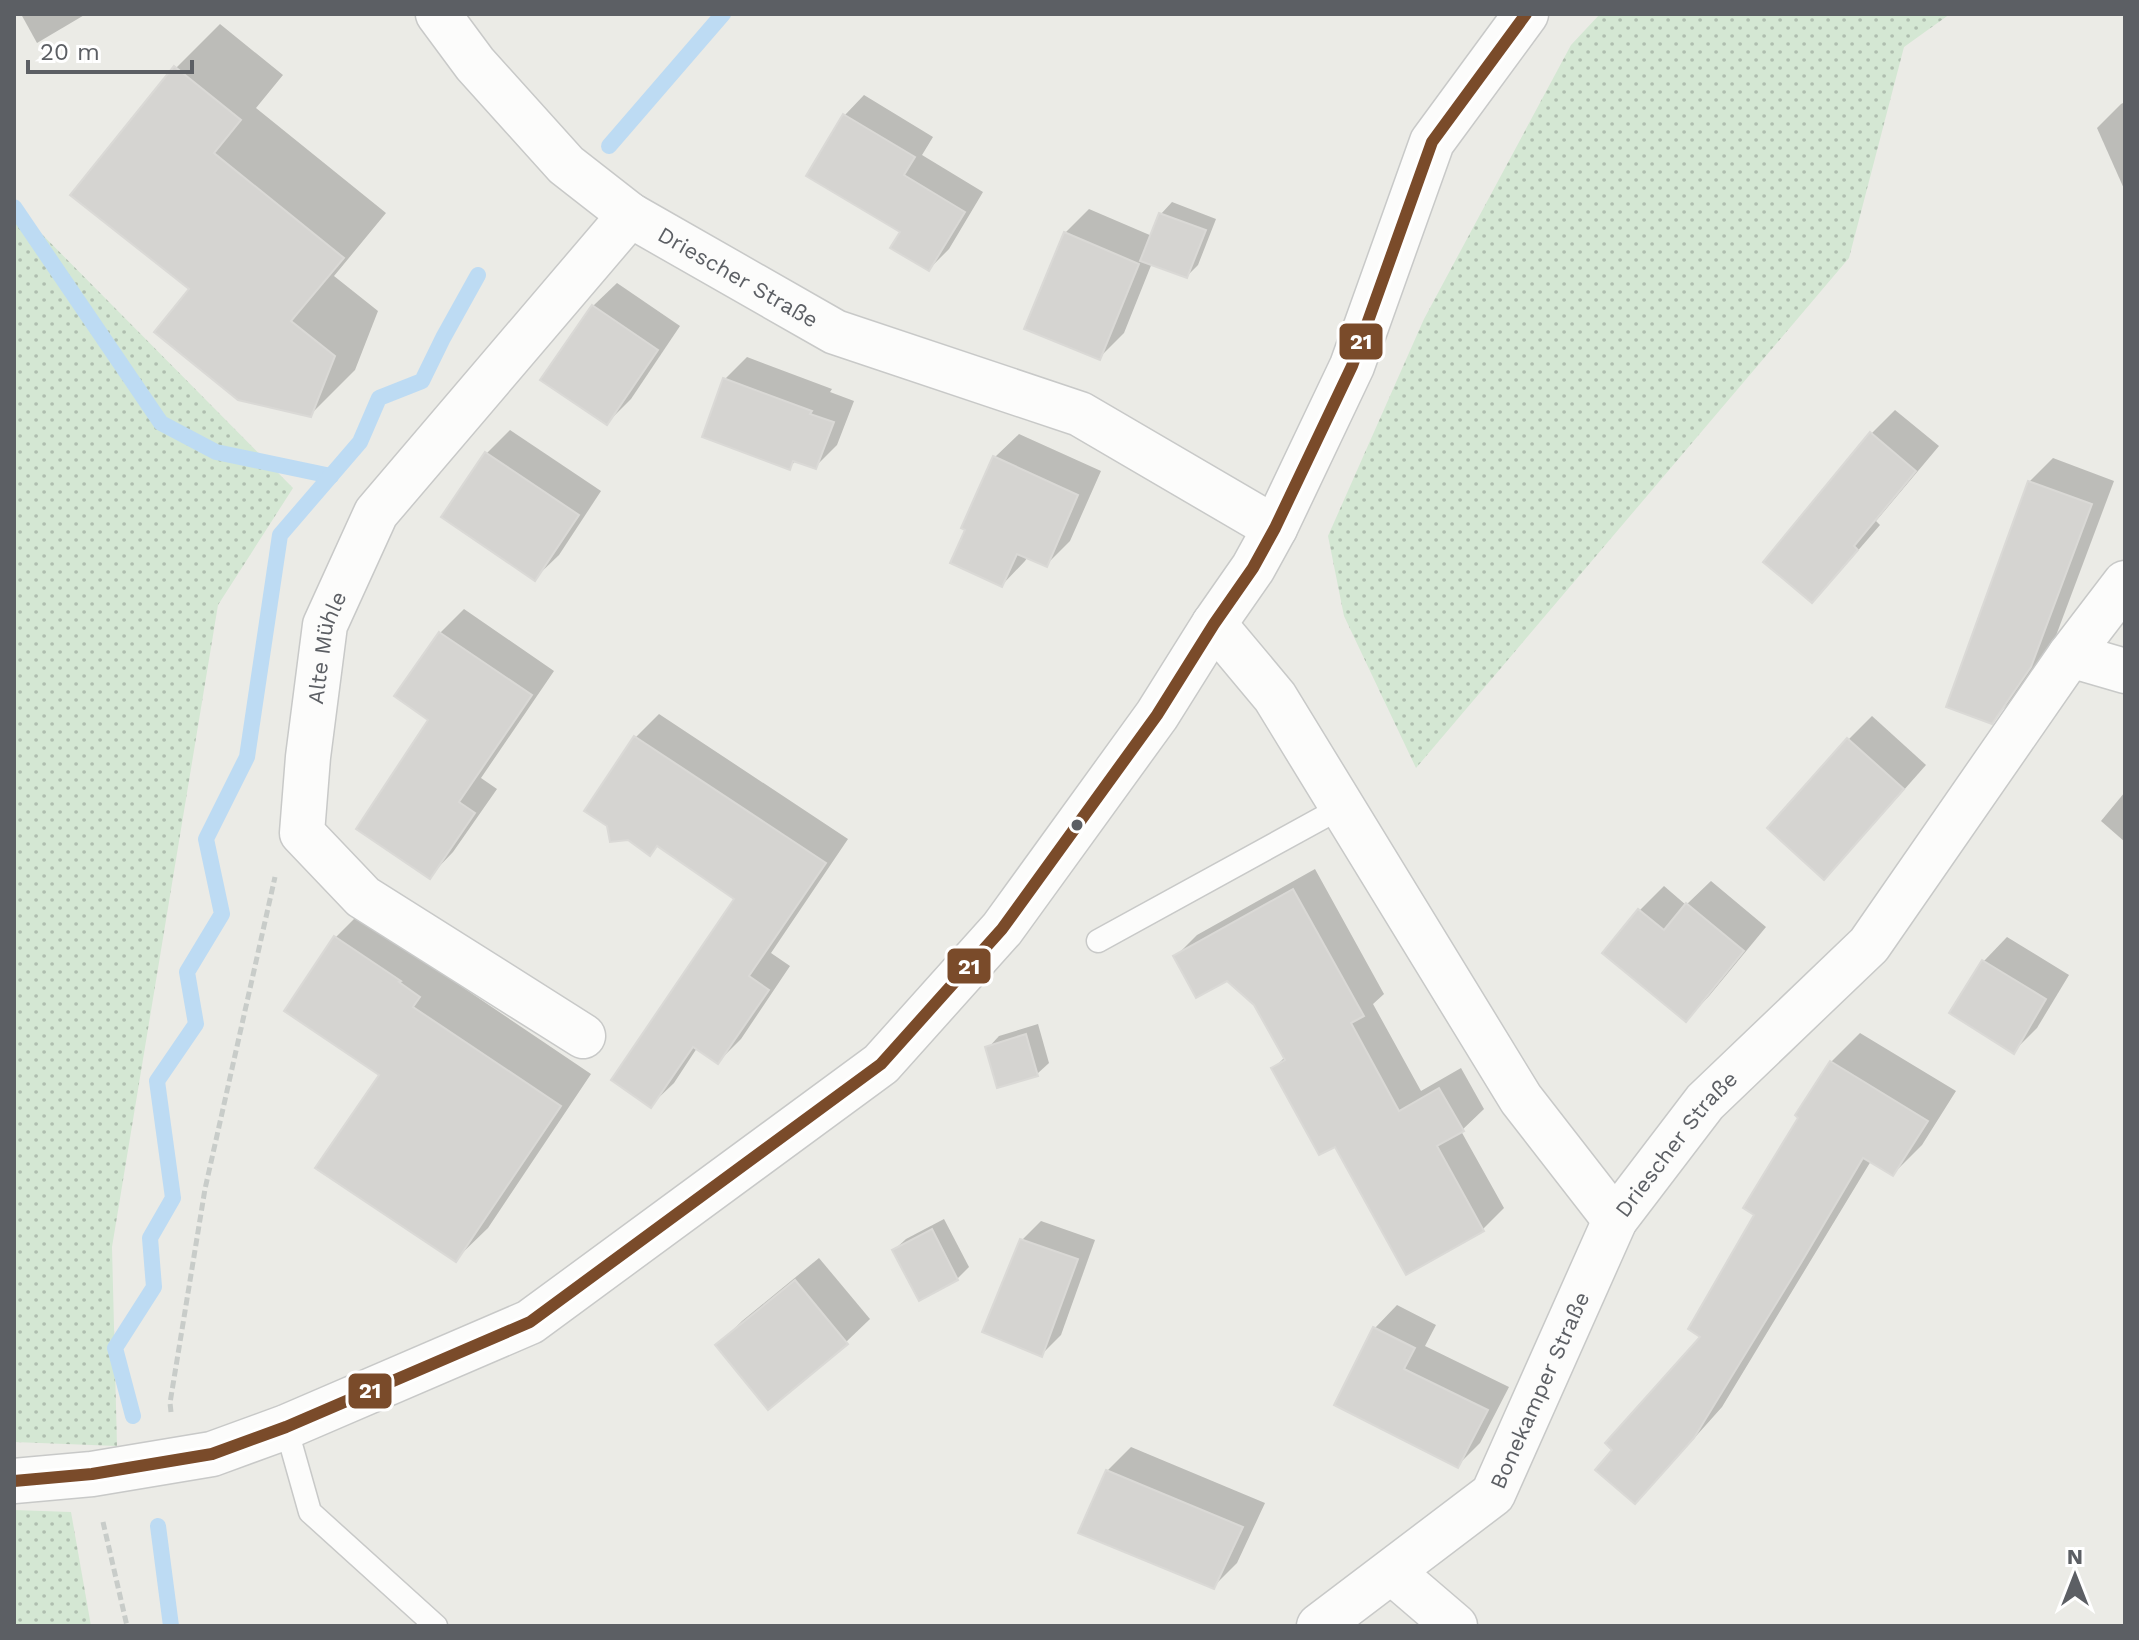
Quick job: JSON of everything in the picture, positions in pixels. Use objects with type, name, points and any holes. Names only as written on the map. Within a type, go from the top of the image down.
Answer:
[{"type":"street","name":"Driescher Straße","points":[[438,14],[475,64],[566,165],[630,215],[835,332],[1080,414],[1275,528]]},
{"type":"street","points":[[14,1481],[92,1474],[212,1454],[286,1427],[530,1322],[881,1064],[1002,929],[1157,715],[1253,568],[1352,366],[1432,142],[1526,14]]},
{"type":"street","name":"Alte Mühle","points":[[302,833],[325,625],[376,513],[630,215]]},
{"type":"street","name":"Driescher Straße","points":[[1214,624],[1275,697],[1521,1099],[1615,1220],[1705,1102],[1869,945],[2070,655],[2125,583]]},
{"type":"street","points":[[2070,655],[2125,671]]},
{"type":"street","points":[[302,833],[363,897],[583,1036]]},
{"type":"street","name":"Bonekamper Straße","points":[[1319,1626],[1493,1494],[1615,1220]]},
{"type":"street","points":[[1392,1572],[1455,1626]]},
{"type":"lane","points":[[1098,941],[1342,807]]},
{"type":"lane","points":[[286,1427],[310,1512],[436,1626]]},
{"type":"path","points":[[174,1461],[170,1403],[205,1189],[279,859],[302,833]]},
{"type":"path","points":[[92,1474],[127,1626]]},
{"type":"green space","points":[[1600,14],[1950,14],[1904,47],[1849,258],[1416,768],[1344,616],[1328,536],[1424,319],[1571,45]]},
{"type":"green space","points":[[14,206],[293,488],[218,605],[112,1247],[117,1446],[14,1442]]},
{"type":"green space","points":[[14,1510],[71,1512],[91,1626],[14,1626]]},
{"type":"building","points":[[174,66],[241,120],[214,153],[344,258],[291,321],[335,356],[311,417],[238,400],[154,332],[189,289],[70,195]]},
{"type":"building","points":[[843,114],[915,157],[904,175],[965,212],[929,271],[890,248],[900,232],[806,176]]},
{"type":"building","points":[[1159,213],[1206,230],[1187,278],[1140,261]]},
{"type":"building","points":[[1064,232],[1139,264],[1100,360],[1024,329]]},
{"type":"building","points":[[592,305],[658,350],[607,425],[540,380]]},
{"type":"building","points":[[723,378],[834,422],[816,469],[793,461],[790,470],[702,437]]},
{"type":"building","points":[[1870,432],[1916,471],[1854,546],[1858,550],[1812,603],[1763,562]]},
{"type":"building","points":[[485,452],[579,515],[535,581],[441,517]]},
{"type":"building","points":[[993,456],[1078,495],[1047,567],[1017,554],[1002,587],[950,563],[965,530],[961,528]]},
{"type":"building","points":[[2028,481],[2092,504],[2031,667],[1992,724],[1946,707]]},
{"type":"building","points":[[439,632],[532,695],[459,802],[475,813],[430,879],[356,829],[428,720],[394,696]]},
{"type":"building","points":[[634,736],[826,863],[749,976],[769,990],[718,1064],[693,1047],[651,1108],[611,1080],[734,899],[657,846],[650,856],[628,840],[610,842],[607,826],[584,811]]},
{"type":"building","points":[[1847,738],[1904,789],[1824,880],[1767,828]]},
{"type":"building","points":[[1293,889],[1364,1016],[1351,1023],[1399,1111],[1439,1088],[1464,1131],[1437,1146],[1484,1231],[1406,1275],[1335,1147],[1319,1155],[1271,1068],[1285,1060],[1254,1005],[1227,981],[1196,998],[1173,956]]},
{"type":"building","points":[[1686,903],[1744,951],[1686,1022],[1602,953],[1638,909],[1664,930]]},
{"type":"building","points":[[334,936],[420,997],[413,1007],[561,1106],[456,1262],[315,1168],[379,1075],[284,1011]]},
{"type":"building","points":[[1982,960],[2046,999],[2014,1054],[1949,1013]]},
{"type":"building","points":[[1026,1034],[1038,1076],[997,1088],[985,1047]]},
{"type":"building","points":[[1830,1061],[1928,1121],[1893,1176],[1863,1158],[1694,1438],[1635,1504],[1595,1470],[1612,1450],[1605,1443],[1700,1337],[1688,1329],[1754,1215],[1743,1208],[1798,1118],[1795,1115]]},
{"type":"building","points":[[932,1229],[958,1280],[919,1301],[892,1250]]},
{"type":"building","points":[[1020,1239],[1078,1259],[1042,1357],[982,1332]]},
{"type":"building","points":[[795,1280],[848,1344],[768,1410],[715,1345]]},
{"type":"building","points":[[1373,1327],[1415,1348],[1404,1369],[1488,1410],[1458,1468],[1334,1405]]},
{"type":"building","points":[[1106,1470],[1243,1527],[1214,1589],[1078,1533]]},
{"type":"waterway","points":[[609,146],[723,14]]},
{"type":"waterway","points":[[14,207],[161,423],[216,452],[331,476]]},
{"type":"waterway","points":[[133,1416],[115,1348],[154,1287],[150,1238],[173,1198],[157,1081],[196,1024],[187,972],[222,914],[206,839],[247,757],[280,535],[360,442],[379,398],[422,381],[478,275]]},
{"type":"waterway","points":[[158,1526],[171,1626]]},
{"type":"transit line","name":"21","points":[[14,1481],[92,1474],[212,1454],[286,1427],[530,1322],[881,1064],[1002,929],[1157,715],[1253,568],[1352,366],[1432,142],[1526,14]]}]
